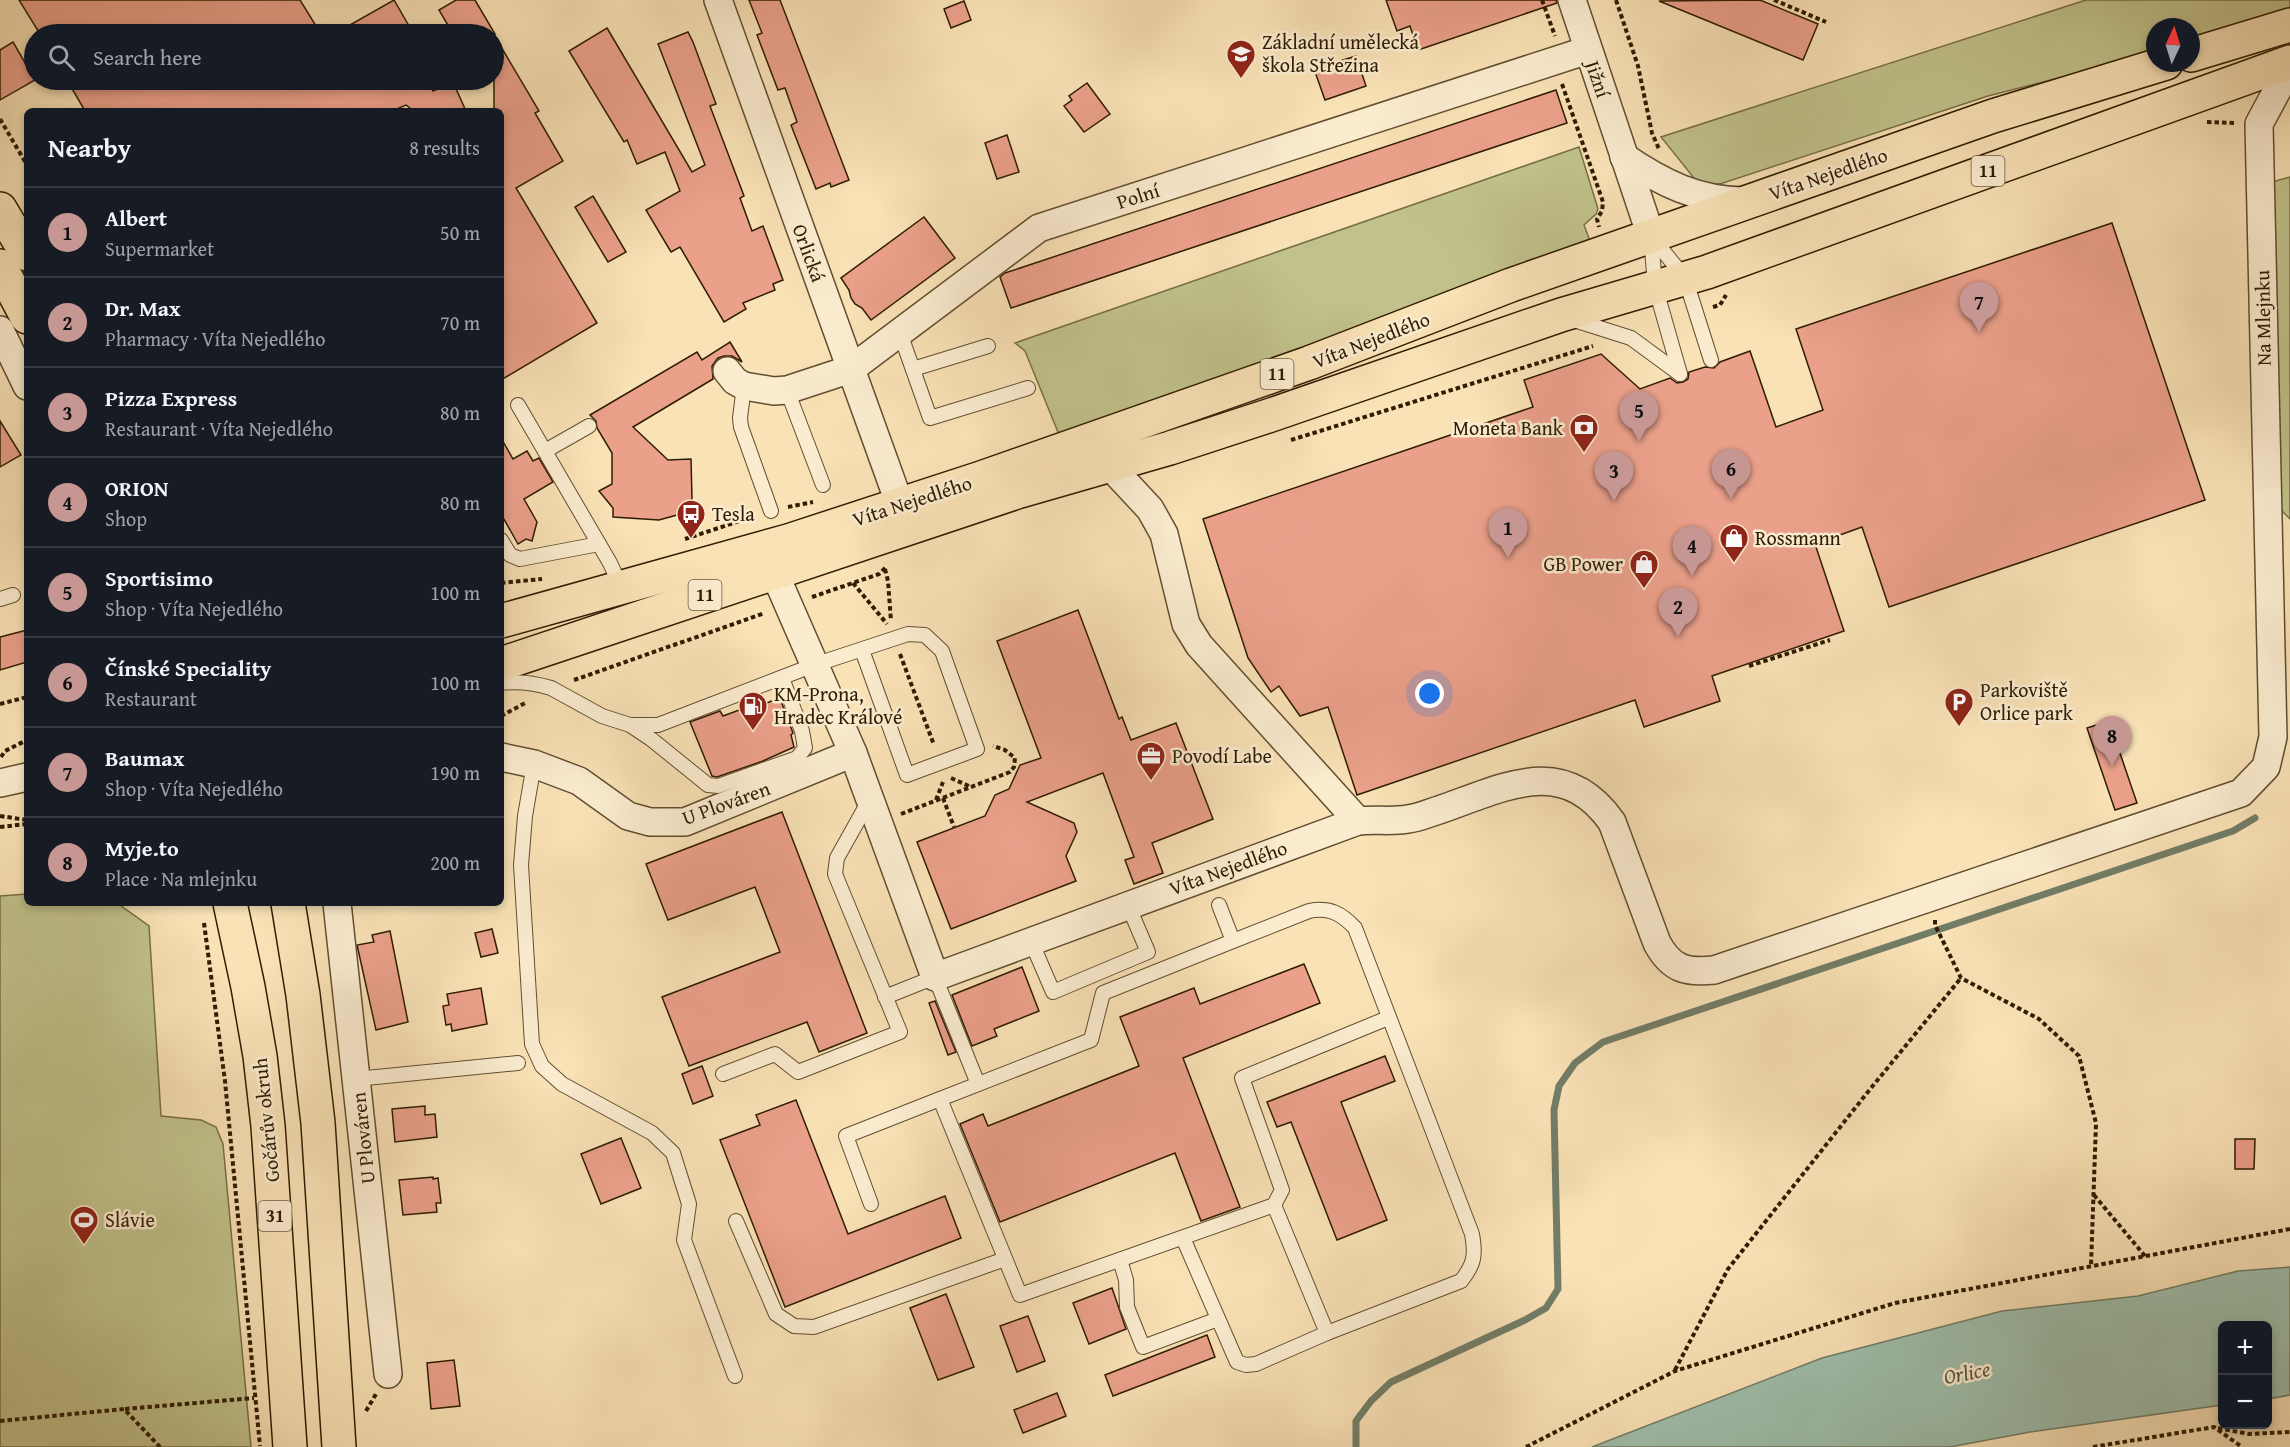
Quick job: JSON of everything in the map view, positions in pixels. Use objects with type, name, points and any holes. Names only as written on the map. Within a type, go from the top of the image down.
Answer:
[{"type":"main road","points":[[2200,53],[2290,25]]},
{"type":"main road","name":"Víta Nejedlého","points":[[504,663],[1017,492],[1260,418],[1561,315],[1670,282],[2290,62]]},
{"type":"main road","name":"Víta Nejedlého","points":[[504,620],[754,550],[900,505],[1309,363],[1511,285],[1993,116],[2146,69]]},
{"type":"main road","points":[[0,209],[24,249]]},
{"type":"main road","points":[[0,266],[24,311]]},
{"type":"main road","points":[[288,906],[303,994],[318,1123],[339,1447]]},
{"type":"main road","name":"Gočárův okruh","points":[[216,908],[248,987],[260,1056],[268,1125],[290,1447]]},
{"type":"street","name":"Orlická","points":[[718,0],[900,505]]},
{"type":"street","name":"Jižní","points":[[1572,0],[1651,236]]},
{"type":"street","name":"Polní","points":[[736,378],[767,390],[787,390],[851,369],[1039,228],[1588,50]]},
{"type":"street","name":"Na Mlejnku","points":[[2279,547],[2259,124],[2280,85],[2290,76]]},
{"type":"street","points":[[1624,158],[1679,190],[1714,199],[1752,201]]},
{"type":"street","points":[[0,330],[24,380]]},
{"type":"street","points":[[1109,465],[1150,509],[1164,534],[1186,624],[1198,645],[1358,821]]},
{"type":"street","points":[[1937,895],[2241,793],[2266,767],[2273,737],[2279,547]]},
{"type":"street","points":[[774,572],[853,753],[935,977]]},
{"type":"street","name":"U Plováren","points":[[504,758],[534,764],[579,781],[628,816],[650,822],[685,822],[853,753]]},
{"type":"street","points":[[0,783],[24,778]]},
{"type":"street","name":"Víta Nejedlého","points":[[935,977],[1358,821],[1409,819],[1522,782],[1547,780],[1580,790],[1603,810],[1612,822],[1660,949],[1675,965],[1693,972],[1714,970],[1937,895]]},
{"type":"street","name":"U Plováren","points":[[337,906],[388,1374]]},
{"type":"lane","points":[[1651,236],[1670,282],[1711,360]]},
{"type":"lane","points":[[1561,315],[1631,338],[1680,374],[1670,282],[1651,236]]},
{"type":"lane","points":[[900,333],[930,418],[1028,388]]},
{"type":"lane","points":[[912,369],[988,346]]},
{"type":"lane","points":[[736,378],[741,427],[771,511]]},
{"type":"lane","points":[[787,390],[823,485]]},
{"type":"lane","points":[[518,405],[599,544],[621,587]]},
{"type":"lane","points":[[545,451],[589,426]]},
{"type":"lane","points":[[504,545],[510,555],[520,559],[599,544]]},
{"type":"lane","points":[[630,725],[658,725],[814,665],[894,638],[908,634],[925,635],[942,651],[976,749],[907,775],[862,650]]},
{"type":"lane","points":[[504,683],[529,682],[552,688],[602,716],[630,725],[708,785],[718,786],[797,758],[805,748],[802,731],[782,678]]},
{"type":"lane","points":[[534,764],[525,816],[521,865],[532,1044],[542,1066],[562,1084],[652,1133],[673,1153],[689,1204],[684,1240],[735,1376]]},
{"type":"lane","points":[[723,1074],[775,1054],[798,1072],[900,1032],[835,874],[837,858],[874,811]]},
{"type":"lane","points":[[1031,941],[1053,992],[1148,952],[1128,905]]},
{"type":"lane","points":[[1219,905],[1233,941]]},
{"type":"lane","points":[[871,1204],[846,1136],[1091,1040],[1103,993],[1309,911],[1320,909],[1335,912],[1346,918],[1354,928],[1472,1234],[1471,1269],[1461,1281],[1327,1333],[1256,1364],[1246,1365],[1237,1362],[1183,1238]]},
{"type":"lane","points":[[885,997],[935,977],[978,1084]]},
{"type":"lane","points":[[940,1099],[1020,1295],[1274,1205],[1282,1190],[1242,1078],[1388,1018]]},
{"type":"lane","points":[[356,1079],[518,1063]]},
{"type":"lane","points":[[1274,1205],[1327,1333]]},
{"type":"lane","points":[[736,1221],[776,1314],[794,1326],[814,1327],[1005,1259]]},
{"type":"lane","points":[[1120,1260],[1126,1280],[1127,1307],[1143,1347],[1218,1319]]},
{"type":"path","points":[[1542,0],[1556,40],[1551,50],[1554,61],[1603,202],[1602,211],[1597,219],[1600,231]]},
{"type":"path","points":[[1616,0],[1638,66],[1652,133],[1661,152]]},
{"type":"path","points":[[1774,0],[1826,22]]},
{"type":"path","points":[[0,119],[24,160]]},
{"type":"path","points":[[1290,441],[1594,345],[1601,346]]},
{"type":"path","points":[[504,714],[552,688],[879,574],[892,561]]},
{"type":"path","points":[[853,583],[891,631],[885,568]]},
{"type":"path","points":[[894,638],[940,762]]},
{"type":"path","points":[[1749,666],[1830,640]]},
{"type":"path","points":[[0,704],[24,698]]},
{"type":"path","points":[[0,758],[4,751],[24,741]]},
{"type":"path","points":[[874,811],[935,801],[1010,772],[1014,767],[1015,758],[996,748]]},
{"type":"path","points":[[935,801],[945,775],[971,787]]},
{"type":"path","points":[[942,798],[954,827]]},
{"type":"path","points":[[0,816],[24,821]]},
{"type":"path","points":[[0,826],[24,822]]},
{"type":"path","points":[[1937,895],[1935,925],[1961,978],[2039,1018],[2079,1056],[2096,1123],[2091,1266]]},
{"type":"path","points":[[216,908],[225,1081],[260,1447]]},
{"type":"path","points":[[1675,1371],[1728,1269],[1961,978]]},
{"type":"path","points":[[2093,1194],[2145,1256]]},
{"type":"path","points":[[1526,1447],[1675,1371],[1895,1303],[2290,1229]]},
{"type":"path","points":[[364,1414],[388,1374]]},
{"type":"path","points":[[0,1422],[254,1398]]},
{"type":"path","points":[[124,1409],[160,1447]]},
{"type":"path","points":[[2214,1427],[2242,1447]]},
{"type":"path","points":[[2093,1447],[2214,1427],[2249,1434],[2290,1432]]},
{"type":"path","points":[[254,1447],[259,1440]]},
{"type":"green space","points":[[2086,0],[2290,0],[2290,16],[2200,41],[2200,18],[2146,18],[2146,55],[1988,96],[1720,184],[1690,184],[1694,178],[1661,137]]},
{"type":"green space","points":[[1579,147],[1598,209],[1584,225],[1590,241],[1060,437],[1025,351],[1015,343]]},
{"type":"green space","points":[[2290,177],[2290,519],[2281,510],[2272,182]]},
{"type":"green space","name":"Slávie","points":[[24,894],[24,906],[121,906],[149,926],[161,1116],[201,1120],[216,1127],[223,1144],[251,1447],[0,1447],[0,896]]},
{"type":"water","name":"Orlice","points":[[2290,1267],[2290,1395],[2272,1398],[2272,1321],[2218,1321],[2218,1406],[2030,1432],[1950,1447],[1592,1447],[1822,1358],[2002,1311],[2138,1296],[2238,1271]]},
{"type":"building","points":[[19,0],[300,0],[315,24],[34,24]]},
{"type":"building","points":[[394,0],[408,24],[352,24]]},
{"type":"building","points":[[456,0],[475,0],[489,24],[447,24],[439,10]]},
{"type":"building","points":[[749,0],[780,0],[849,180],[831,187],[830,183],[816,189],[791,125],[797,122],[785,88],[778,90],[757,35],[762,33]]},
{"type":"building","points":[[1386,0],[1556,0],[1557,3],[1418,50],[1410,26],[1397,31]]},
{"type":"building","points":[[1760,0],[1818,24],[1803,60],[1659,1]]},
{"type":"building","points":[[964,1],[971,20],[951,28],[944,9]]},
{"type":"building","points":[[607,28],[692,172],[705,165],[658,44],[688,32],[693,42],[716,104],[710,106],[744,196],[740,198],[752,231],[763,226],[783,280],[773,284],[775,290],[743,303],[746,309],[724,322],[680,247],[671,252],[646,210],[680,191],[665,152],[637,164],[627,140],[624,142],[569,51]]},
{"type":"building","points":[[13,42],[24,61],[24,86],[0,100],[0,50]]},
{"type":"building","points":[[504,52],[539,111],[535,113],[563,161],[516,188],[597,323],[504,378],[504,108],[494,108],[494,90],[504,90]]},
{"type":"building","points":[[1356,56],[1366,86],[1325,100],[1314,69]]},
{"type":"building","points":[[1087,83],[1110,114],[1084,132],[1064,106],[1072,100],[1069,96]]},
{"type":"building","points":[[73,90],[457,90],[465,108],[410,108],[406,105],[399,108],[83,108]]},
{"type":"building","points":[[1556,90],[1567,123],[1011,308],[1000,277],[1005,273]]},
{"type":"building","points":[[1007,135],[1019,172],[997,179],[985,143]]},
{"type":"building","points":[[593,196],[626,252],[608,262],[575,207]]},
{"type":"building","points":[[924,217],[955,258],[871,320],[862,308],[855,304],[841,278]]},
{"type":"building","points":[[2112,223],[2205,500],[1889,607],[1862,527],[1815,544],[1844,631],[1712,676],[1720,701],[1644,727],[1635,700],[1357,795],[1328,707],[1300,716],[1279,686],[1271,692],[1248,658],[1203,519],[1533,407],[1524,380],[1601,354],[1640,389],[1670,378],[1677,383],[1683,382],[1688,379],[1689,372],[1705,367],[1714,368],[1720,362],[1750,351],[1776,427],[1823,410],[1796,329]]},
{"type":"building","points":[[730,342],[742,362],[732,356],[718,358],[712,366],[713,379],[633,427],[668,460],[691,459],[692,499],[677,515],[659,520],[613,517],[613,508],[599,491],[612,484],[612,453],[597,428],[596,421],[590,415],[697,352],[702,360]]},
{"type":"building","points":[[0,421],[21,455],[0,467]]},
{"type":"building","points":[[504,443],[513,459],[527,451],[533,461],[539,458],[553,482],[524,499],[537,522],[532,541],[526,539],[518,544],[504,519]]},
{"type":"building","points":[[1078,610],[1119,719],[1122,717],[1131,740],[1176,723],[1213,819],[1152,843],[1163,873],[1134,884],[1125,860],[1134,857],[1103,773],[1027,802],[1074,823],[1077,832],[1066,856],[1076,881],[951,929],[917,842],[985,816],[995,795],[1009,789],[1020,765],[1041,758],[997,641]]},
{"type":"building","points":[[24,631],[24,663],[0,670],[0,637]]},
{"type":"building","points":[[777,699],[778,702],[781,701],[793,733],[791,735],[794,747],[763,761],[717,777],[712,776],[690,722],[720,711],[723,716],[742,709],[743,712]]},
{"type":"building","points":[[2109,721],[2137,803],[2115,810],[2087,728]]},
{"type":"building","points":[[782,812],[867,1033],[819,1052],[807,1022],[689,1066],[662,997],[780,952],[755,887],[668,920],[646,864]]},
{"type":"building","points":[[492,929],[498,953],[481,957],[475,933]]},
{"type":"building","points":[[390,931],[408,1022],[376,1030],[357,945],[374,942],[372,935]]},
{"type":"building","points":[[1304,964],[1320,1003],[1183,1058],[1240,1207],[1201,1221],[1175,1153],[1000,1222],[960,1124],[983,1114],[988,1126],[1139,1066],[1120,1017],[1194,988],[1200,1004]]},
{"type":"building","points":[[1022,967],[1039,1011],[994,1029],[997,1036],[972,1046],[952,995]]},
{"type":"building","points":[[481,988],[487,1024],[452,1031],[451,1024],[446,1025],[443,1006],[449,1005],[447,994]]},
{"type":"building","points":[[935,1001],[956,1052],[948,1055],[929,1003]]},
{"type":"building","points":[[1385,1056],[1395,1081],[1341,1102],[1387,1220],[1337,1240],[1291,1122],[1277,1127],[1267,1102]]},
{"type":"building","points":[[702,1066],[713,1096],[693,1104],[682,1074]]},
{"type":"building","points":[[796,1100],[848,1234],[945,1196],[961,1238],[785,1307],[720,1140],[760,1125],[756,1115]]},
{"type":"building","points":[[425,1106],[425,1115],[435,1114],[437,1137],[395,1142],[392,1109]]},
{"type":"building","points":[[621,1138],[641,1188],[601,1204],[581,1154]]},
{"type":"building","points":[[2235,1139],[2255,1139],[2254,1169],[2235,1169]]},
{"type":"building","points":[[433,1177],[433,1179],[438,1178],[441,1203],[436,1203],[437,1212],[403,1215],[399,1180]]},
{"type":"building","points":[[1112,1288],[1126,1329],[1089,1344],[1073,1303]]},
{"type":"building","points":[[946,1294],[974,1367],[938,1380],[910,1308]]},
{"type":"building","points":[[1028,1316],[1045,1361],[1017,1372],[1000,1326]]},
{"type":"building","points":[[1207,1335],[1215,1357],[1113,1396],[1105,1375]]},
{"type":"building","points":[[454,1360],[460,1406],[431,1409],[427,1363]]},
{"type":"building","points":[[1057,1393],[1066,1416],[1023,1433],[1014,1410]]},
{"type":"waterway","points":[[1356,1447],[1356,1421],[1371,1401],[1391,1382],[1525,1320],[1546,1308],[1558,1289],[1554,1110],[1559,1086],[1575,1063],[1603,1042],[2233,831],[2255,818]]},
{"type":"place","name":"Základní umělecká škola Střezina","points":[[1241,80]]},
{"type":"place","name":"Baumax","points":[[1979,332]]},
{"type":"place","name":"Sportisimo","points":[[1639,441]]},
{"type":"place","name":"Moneta Bank","points":[[1584,454]]},
{"type":"place","name":"Čínské Speciality","points":[[1731,499]]},
{"type":"place","name":"Pizza Express","points":[[1614,501]]},
{"type":"place","name":"Tesla","points":[[691,540]]},
{"type":"place","name":"Albert","points":[[1508,558]]},
{"type":"place","name":"Rossmann","points":[[1734,564]]},
{"type":"place","name":"ORION","points":[[1692,576]]},
{"type":"place","name":"GB Power","points":[[1644,590]]},
{"type":"place","name":"Dr. Max","points":[[1678,637]]},
{"type":"place","name":"Parkoviště Orlice park","points":[[1959,728]]},
{"type":"place","name":"KM-Prona, Hradec Králové","points":[[753,732]]},
{"type":"place","name":"Myje.to","points":[[2112,766]]},
{"type":"place","name":"Povodí Labe","points":[[1151,782]]},
{"type":"place","name":"Slávie","points":[[84,1246]]}]
